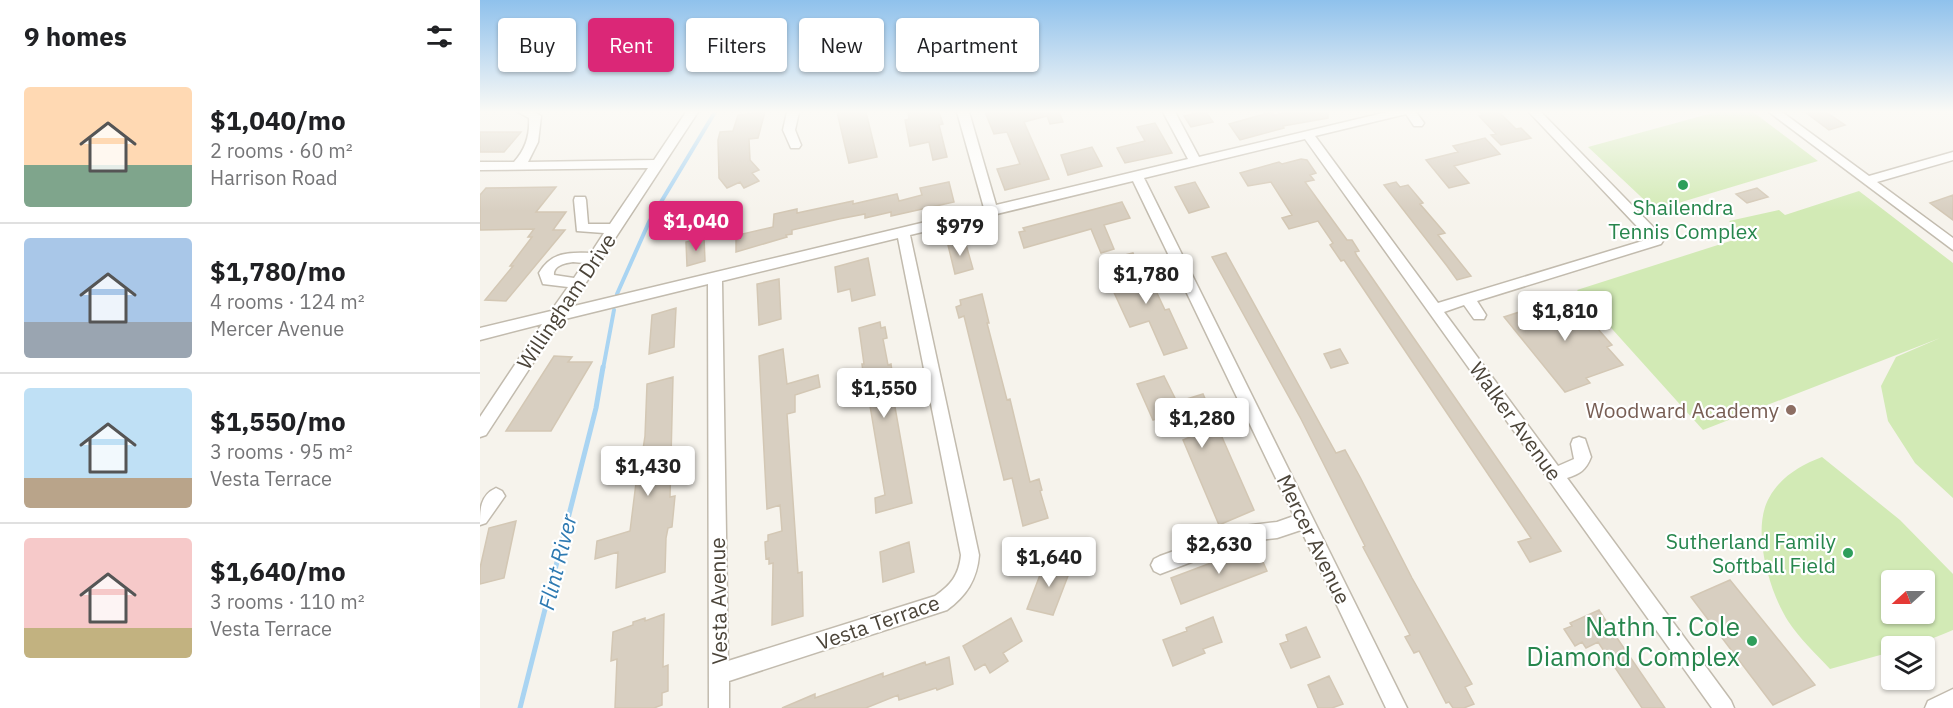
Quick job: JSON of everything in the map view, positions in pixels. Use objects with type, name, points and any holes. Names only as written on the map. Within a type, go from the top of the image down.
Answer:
[{"type":"street","points":[[518,165],[526,158],[531,145]]},
{"type":"street","name":"Willingham Drive","points":[[480,430],[670,145]]},
{"type":"street","points":[[972,145],[991,211]]},
{"type":"street","points":[[1187,145],[1196,162]]},
{"type":"street","points":[[480,334],[1266,145]]},
{"type":"street","name":"Walker Avenue","points":[[1315,145],[1724,708]]},
{"type":"street","points":[[1435,309],[1656,241],[1655,237],[1561,145]]},
{"type":"street","points":[[1819,145],[1953,245]]},
{"type":"street","points":[[1867,181],[1953,156]]},
{"type":"street","points":[[480,166],[657,164]]},
{"type":"street","name":"Mercer Avenue","points":[[1137,176],[1396,708]]},
{"type":"street","points":[[580,200],[582,228],[613,229]]},
{"type":"street","name":"Vesta Terrace","points":[[719,674],[940,604],[958,591],[970,570],[970,555],[903,232]]},
{"type":"street","points":[[578,283],[548,280],[546,273],[556,260],[594,258]]},
{"type":"street","name":"Vesta Avenue","points":[[715,278],[719,708]]},
{"type":"street","points":[[1467,298],[1479,315]]},
{"type":"street","points":[[1554,474],[1580,464],[1583,458],[1579,444]]},
{"type":"street","points":[[480,517],[496,496]]},
{"type":"street","points":[[1160,565],[1244,534],[1277,530],[1305,520]]},
{"type":"street","points":[[1935,708],[1953,699]]},
{"type":"green space","name":"Shailendra Tennis Complex","points":[[1595,145],[1797,145],[1818,161],[1655,210],[1588,147]]},
{"type":"green space","points":[[1859,191],[1953,263],[1953,498],[1915,463],[1888,421],[1881,386],[1896,357],[1940,338],[1703,430],[1577,290],[1746,236],[1729,221],[1779,210],[1785,215]]},
{"type":"green space","name":"Sutherland Family Softball Field","points":[[1822,457],[1900,520],[1953,574],[1953,630],[1935,637],[1881,636],[1881,655],[1830,669],[1808,646],[1788,621],[1774,594],[1762,543],[1764,511],[1769,498],[1779,484],[1799,468]]},
{"type":"building","points":[[480,145],[510,145],[504,152],[480,152]]},
{"type":"building","points":[[718,145],[749,145],[750,160],[759,170],[752,173],[759,181],[744,188],[740,182],[727,188],[719,178]]},
{"type":"building","points":[[845,145],[874,145],[877,157],[849,163]]},
{"type":"building","points":[[930,145],[944,145],[947,157],[933,160]]},
{"type":"building","points":[[1012,145],[1034,145],[1049,179],[1005,190],[997,169],[1020,164]]},
{"type":"building","points":[[1129,145],[1167,145],[1172,153],[1125,163],[1117,148]]},
{"type":"building","points":[[1492,145],[1500,154],[1454,166],[1469,183],[1449,188],[1426,160],[1458,152],[1453,146]]},
{"type":"building","points":[[1092,147],[1102,166],[1068,175],[1061,155]]},
{"type":"building","points":[[1301,159],[1307,160],[1316,173],[1310,175],[1314,180],[1305,182],[1347,240],[1352,240],[1359,251],[1355,252],[1357,256],[1561,551],[1530,562],[1518,542],[1531,538],[1344,260],[1341,261],[1330,245],[1333,243],[1318,221],[1289,229],[1282,218],[1292,215],[1271,182],[1248,186],[1240,173],[1279,162],[1282,164]]},
{"type":"building","points":[[949,182],[954,202],[891,216],[891,212],[865,218],[865,214],[839,219],[792,230],[792,234],[786,235],[787,237],[736,252],[738,235],[773,227],[774,214],[797,209],[797,213],[853,201],[853,204],[897,194],[899,201],[922,195],[920,188]]},
{"type":"building","points":[[1195,182],[1209,207],[1189,213],[1175,187]]},
{"type":"building","points":[[1396,182],[1400,187],[1408,185],[1423,203],[1420,204],[1445,233],[1438,235],[1471,276],[1457,280],[1384,185]]},
{"type":"building","points":[[556,187],[536,212],[566,212],[553,230],[565,230],[506,301],[485,300],[513,266],[510,266],[532,237],[528,237],[534,229],[480,230],[480,195],[486,188]]},
{"type":"building","points":[[1757,188],[1768,197],[1747,203],[1736,194]]},
{"type":"building","points":[[1953,195],[1953,220],[1930,203]]},
{"type":"building","points":[[1122,202],[1130,218],[1104,225],[1114,249],[1101,253],[1091,229],[1024,248],[1019,232],[1025,231],[1023,228]]},
{"type":"building","points":[[704,237],[705,261],[687,266],[686,242]]},
{"type":"building","points":[[965,241],[973,269],[955,274],[948,245]]},
{"type":"building","points":[[1133,253],[1136,260],[1141,259],[1165,310],[1169,309],[1187,348],[1164,355],[1149,321],[1130,327],[1111,286],[1119,284],[1117,279],[1126,276],[1117,257]]},
{"type":"building","points":[[1226,253],[1336,453],[1345,450],[1360,477],[1412,578],[1472,684],[1465,687],[1474,704],[1464,708],[1453,708],[1449,702],[1446,703],[1419,651],[1414,653],[1405,637],[1410,635],[1363,547],[1365,546],[1301,419],[1212,257]]},
{"type":"building","points":[[868,258],[875,295],[852,301],[850,289],[838,292],[835,267]]},
{"type":"building","points":[[779,279],[781,319],[759,325],[757,284]]},
{"type":"building","points":[[982,294],[989,323],[987,323],[1007,400],[1010,399],[1030,482],[1039,479],[1048,518],[1023,526],[1012,478],[1004,480],[964,316],[959,318],[956,307],[961,305],[960,300]]},
{"type":"building","points":[[1569,296],[1612,345],[1607,347],[1623,365],[1586,378],[1590,383],[1565,392],[1504,317]]},
{"type":"building","points":[[676,308],[674,347],[649,354],[652,315]]},
{"type":"building","points":[[880,322],[881,328],[885,327],[887,338],[883,339],[888,365],[891,364],[893,379],[890,379],[912,503],[876,513],[875,498],[885,495],[868,394],[866,394],[865,385],[861,386],[859,374],[863,373],[862,364],[864,364],[859,328]]},
{"type":"building","points":[[783,349],[787,384],[818,375],[820,387],[795,395],[795,412],[787,414],[798,573],[802,572],[803,616],[772,625],[773,563],[769,564],[769,558],[766,559],[765,542],[768,541],[768,535],[782,531],[780,505],[767,509],[759,356]]},
{"type":"building","points":[[1340,349],[1348,363],[1331,368],[1324,354]]},
{"type":"building","points":[[554,356],[572,357],[568,362],[592,362],[551,431],[506,431]]},
{"type":"building","points":[[1164,376],[1177,402],[1203,394],[1254,510],[1219,525],[1183,440],[1190,437],[1181,416],[1175,418],[1173,413],[1153,420],[1137,384]]},
{"type":"building","points":[[673,377],[670,497],[675,496],[672,527],[668,528],[666,538],[665,572],[616,588],[618,552],[595,559],[597,541],[630,531],[645,436],[647,384]]},
{"type":"building","points":[[516,521],[504,578],[480,584],[480,568],[489,528]]},
{"type":"building","points":[[909,542],[914,572],[883,582],[880,552]]},
{"type":"building","points":[[1256,546],[1267,571],[1181,604],[1171,578]]},
{"type":"building","points":[[1045,562],[1071,568],[1053,615],[1027,609]]},
{"type":"building","name":"Nathn T. Cole Diamond Complex","points":[[1730,580],[1815,685],[1773,705],[1691,597]]},
{"type":"building","points":[[1599,610],[1665,708],[1642,708],[1598,642],[1586,648],[1582,642],[1575,646],[1564,629],[1572,626],[1570,623]]},
{"type":"building","points":[[664,614],[663,667],[668,665],[668,691],[662,693],[662,705],[654,708],[615,708],[617,659],[611,661],[613,632],[633,625],[633,622],[645,618],[645,621]]},
{"type":"building","points":[[1213,617],[1222,642],[1203,649],[1205,653],[1173,666],[1163,640],[1187,631],[1186,628]]},
{"type":"building","points":[[1011,618],[1022,641],[1003,653],[1008,661],[990,673],[985,664],[975,670],[963,646]]},
{"type":"building","points":[[1306,627],[1320,657],[1291,668],[1280,644],[1288,641],[1286,635]]},
{"type":"building","points":[[949,657],[953,684],[937,690],[936,688],[899,700],[898,695],[866,708],[782,708],[815,694],[815,698],[883,673],[883,677],[925,662],[926,665]]},
{"type":"building","points":[[1329,676],[1343,704],[1332,708],[1318,708],[1308,685]]},
{"type":"waterway","name":"Flint River","points":[[617,294],[649,222],[695,145]]},
{"type":"waterway","name":"Flint River","points":[[603,369],[614,310]]},
{"type":"waterway","name":"Flint River","points":[[520,708],[596,408],[603,367]]},
{"type":"place","name":"Shailendra Tennis Complex","points":[[1683,185]]},
{"type":"place","name":"Woodward Academy","points":[[1791,410]]},
{"type":"place","name":"Sutherland Family Softball Field","points":[[1848,553]]},
{"type":"place","name":"Nathn T. Cole Diamond Complex","points":[[1752,641]]}]
